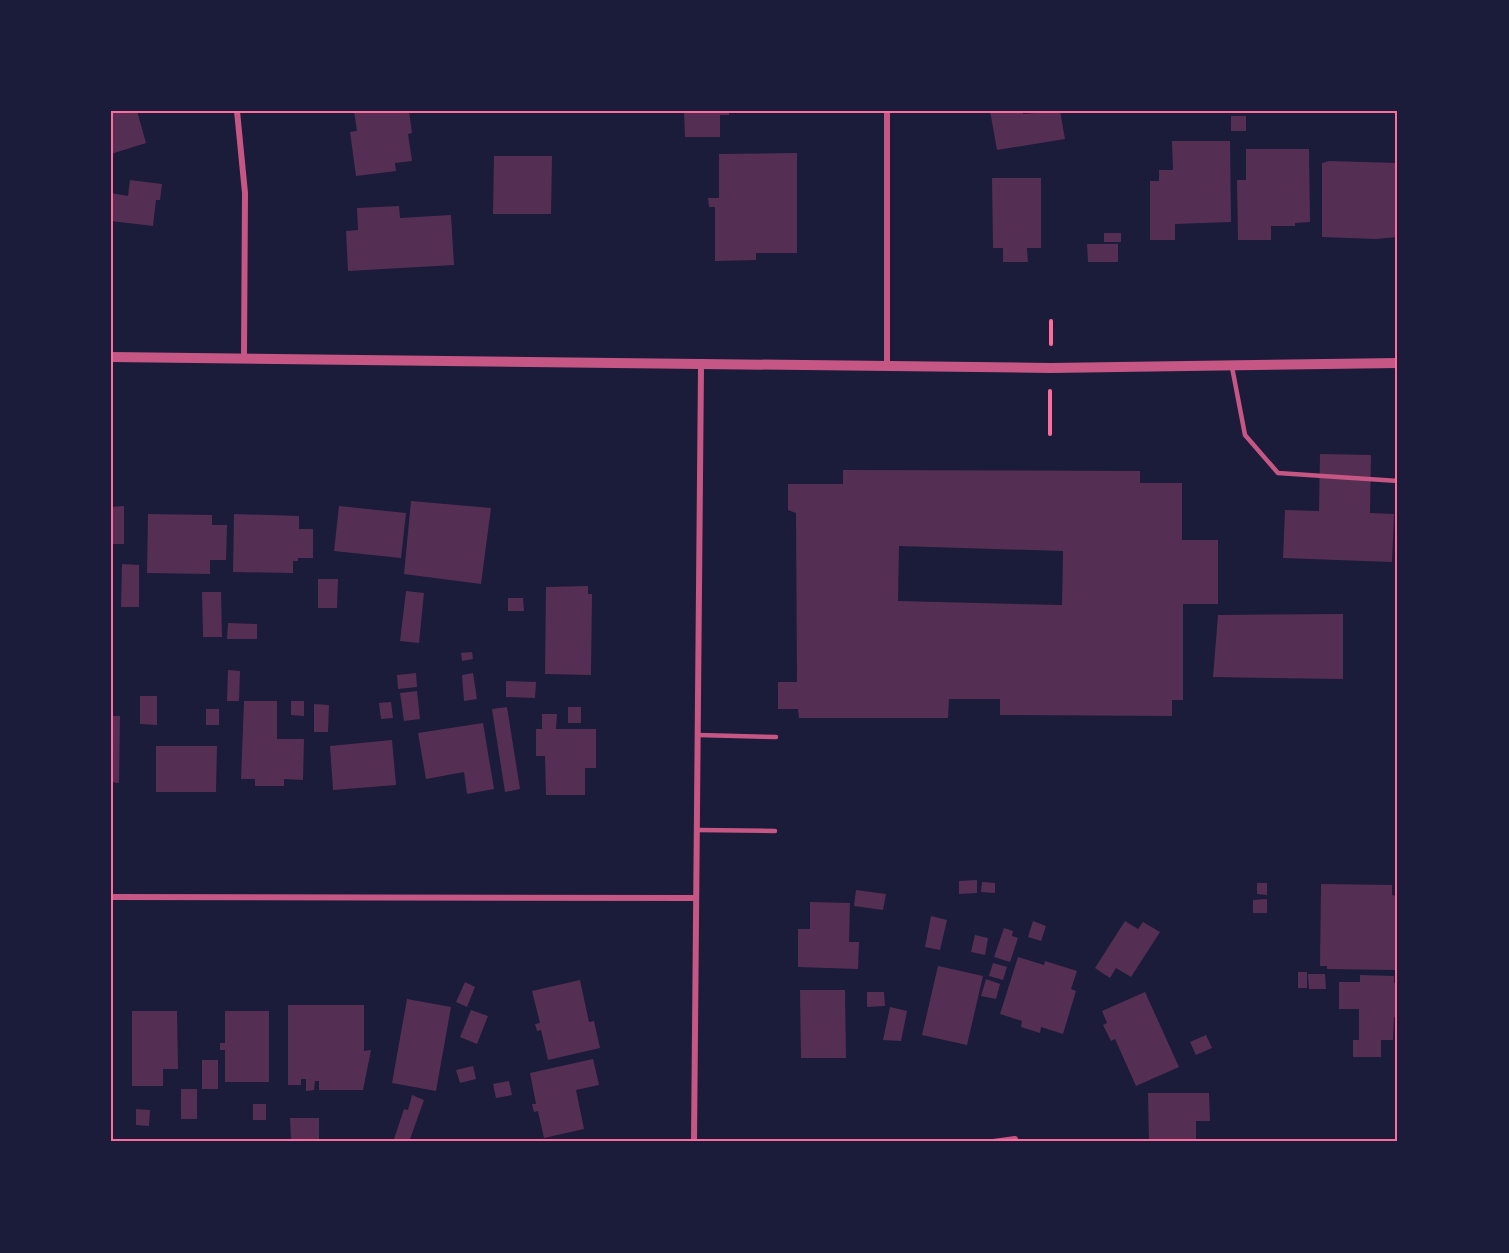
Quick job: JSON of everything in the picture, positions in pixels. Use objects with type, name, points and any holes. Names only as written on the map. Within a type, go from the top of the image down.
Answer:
[{"type":"street","points":[[237,111],[245,193],[244,357]]},
{"type":"street","points":[[887,111],[887,367]]},
{"type":"street","points":[[111,357],[887,367],[1398,363]]},
{"type":"street","points":[[694,1142],[701,366]]},
{"type":"street","points":[[111,897],[696,898]]},
{"type":"street","points":[[993,1142],[1015,1139]]},
{"type":"lane","points":[[1232,365],[1245,435],[1278,473],[1398,481]]},
{"type":"lane","points":[[698,735],[776,737]]},
{"type":"lane","points":[[697,830],[775,831]]},
{"type":"building","points":[[111,111],[137,111],[146,143],[111,154]]},
{"type":"building","points":[[354,111],[409,111],[412,133],[408,134],[412,161],[395,163],[396,171],[356,176],[350,132],[357,131]]},
{"type":"building","points":[[684,111],[729,111],[729,115],[720,115],[720,137],[685,137]]},
{"type":"building","points":[[990,111],[1023,111],[1023,114],[1060,111],[1065,139],[997,150]]},
{"type":"building","points":[[1231,116],[1246,116],[1246,131],[1231,131]]},
{"type":"building","points":[[1172,141],[1230,141],[1231,222],[1175,224],[1175,240],[1150,240],[1150,181],[1159,181],[1159,170],[1173,170]]},
{"type":"building","points":[[1246,149],[1309,149],[1310,222],[1295,223],[1295,226],[1271,226],[1271,240],[1238,240],[1237,180],[1246,180]]},
{"type":"building","points":[[797,153],[797,253],[756,253],[756,260],[715,261],[715,207],[709,207],[708,198],[719,198],[719,154]]},
{"type":"building","points":[[494,156],[552,156],[551,214],[493,214]]},
{"type":"building","points":[[1329,161],[1398,163],[1398,237],[1376,239],[1322,237],[1322,163]]},
{"type":"building","points":[[992,178],[1041,178],[1041,248],[1027,248],[1028,262],[1003,262],[1003,248],[993,248]]},
{"type":"building","points":[[130,180],[162,184],[160,200],[156,200],[153,226],[111,221],[111,193],[128,196]]},
{"type":"building","points":[[399,206],[400,218],[451,215],[454,265],[348,271],[346,231],[358,230],[357,208]]},
{"type":"building","points":[[1104,233],[1121,233],[1121,242],[1104,242]]},
{"type":"building","points":[[1087,244],[1118,244],[1118,262],[1088,262]]},
{"type":"building","points":[[1320,454],[1371,455],[1370,513],[1394,514],[1392,562],[1283,558],[1285,510],[1319,511]]},
{"type":"building","points":[[843,470],[1140,471],[1140,483],[1182,483],[1182,540],[1218,540],[1218,604],[1183,604],[1183,700],[1172,700],[1172,716],[1000,715],[1000,699],[949,699],[948,718],[799,718],[798,709],[778,709],[778,682],[797,682],[796,513],[788,510],[788,484],[843,484]],"holes":[[[899,546],[1063,551],[1062,605],[898,601]]]},
{"type":"building","points":[[411,501],[491,508],[481,584],[404,574]]},
{"type":"building","points":[[124,506],[124,544],[111,544],[111,507]]},
{"type":"building","points":[[339,506],[406,513],[401,558],[334,551]]},
{"type":"building","points":[[148,514],[212,515],[212,525],[227,525],[226,560],[210,560],[210,574],[147,573]]},
{"type":"building","points":[[234,514],[299,516],[299,529],[313,529],[313,558],[298,558],[298,561],[293,561],[293,573],[233,572]]},
{"type":"building","points":[[122,564],[139,565],[139,607],[121,607]]},
{"type":"building","points":[[318,579],[338,579],[337,608],[318,608]]},
{"type":"building","points":[[588,586],[588,594],[592,594],[591,675],[545,674],[546,587]]},
{"type":"building","points":[[406,591],[424,593],[419,643],[400,641]]},
{"type":"building","points":[[202,592],[221,592],[222,637],[203,637]]},
{"type":"building","points":[[508,598],[523,598],[524,611],[508,611]]},
{"type":"building","points":[[1343,614],[1343,679],[1213,677],[1218,615]]},
{"type":"building","points":[[228,623],[257,624],[257,639],[227,639]]},
{"type":"building","points":[[472,652],[473,659],[462,661],[461,653]]},
{"type":"building","points":[[228,670],[240,671],[239,701],[227,701]]},
{"type":"building","points":[[416,673],[417,687],[398,689],[397,675]]},
{"type":"building","points":[[473,673],[477,699],[464,701],[462,675]]},
{"type":"building","points":[[506,681],[536,682],[535,698],[506,697]]},
{"type":"building","points":[[417,691],[420,719],[404,721],[400,693]]},
{"type":"building","points":[[140,696],[157,696],[157,725],[140,724]]},
{"type":"building","points":[[244,701],[277,701],[277,739],[304,739],[303,780],[284,779],[284,786],[255,786],[255,779],[241,779]]},
{"type":"building","points":[[291,701],[304,701],[304,716],[291,715]]},
{"type":"building","points":[[391,702],[393,718],[381,719],[379,703]]},
{"type":"building","points":[[314,704],[329,705],[328,732],[314,732]]},
{"type":"building","points":[[507,707],[520,789],[505,792],[492,709]]},
{"type":"building","points":[[568,707],[581,707],[581,723],[568,723]]},
{"type":"building","points":[[206,709],[219,709],[219,725],[206,725]]},
{"type":"building","points":[[542,714],[557,714],[556,729],[596,729],[596,768],[585,768],[585,795],[546,795],[545,756],[536,756],[536,729],[542,729]]},
{"type":"building","points":[[111,716],[120,716],[119,783],[111,782]]},
{"type":"building","points":[[483,723],[494,789],[467,794],[464,772],[426,779],[418,733]]},
{"type":"building","points":[[392,740],[396,785],[333,790],[330,746]]},
{"type":"building","points":[[156,746],[217,746],[216,792],[156,792]]},
{"type":"building","points":[[977,880],[977,893],[959,894],[959,881]]},
{"type":"building","points":[[982,882],[995,883],[995,893],[981,892]]},
{"type":"building","points":[[1257,883],[1267,883],[1267,895],[1257,894]]},
{"type":"building","points":[[1321,884],[1392,885],[1392,895],[1396,896],[1396,970],[1327,969],[1327,966],[1320,966]]},
{"type":"building","points":[[856,890],[886,894],[883,910],[854,906]]},
{"type":"building","points":[[1267,899],[1267,913],[1253,913],[1253,900]]},
{"type":"building","points":[[810,902],[850,903],[849,942],[859,942],[858,969],[798,967],[798,929],[810,929]]},
{"type":"building","points":[[931,916],[947,920],[940,950],[925,947]]},
{"type":"building","points":[[1033,921],[1046,926],[1041,941],[1028,937]]},
{"type":"building","points":[[1125,921],[1138,929],[1143,922],[1160,932],[1131,977],[1116,968],[1110,978],[1095,968]]},
{"type":"building","points":[[1004,928],[1013,931],[1012,936],[1018,938],[1010,962],[994,957]]},
{"type":"building","points":[[975,935],[988,938],[985,955],[971,952]]},
{"type":"building","points":[[1018,957],[1044,965],[1045,961],[1077,971],[1071,989],[1076,991],[1063,1034],[1041,1027],[1040,1033],[1021,1027],[1022,1021],[1000,1014]]},
{"type":"building","points":[[993,963],[1007,967],[1003,980],[989,976]]},
{"type":"building","points":[[938,966],[983,976],[967,1045],[922,1035]]},
{"type":"building","points":[[1298,972],[1307,972],[1307,988],[1298,988]]},
{"type":"building","points":[[1308,974],[1325,974],[1326,989],[1309,989]]},
{"type":"building","points":[[1360,975],[1394,976],[1394,983],[1398,983],[1397,1017],[1394,1017],[1393,1040],[1381,1040],[1381,1057],[1353,1057],[1353,1040],[1359,1040],[1359,1009],[1339,1009],[1339,982],[1360,982]]},
{"type":"building","points":[[986,979],[1000,984],[996,999],[981,996]]},
{"type":"building","points":[[580,980],[589,1022],[594,1021],[600,1048],[548,1060],[541,1030],[537,1031],[535,1024],[540,1023],[532,991]]},
{"type":"building","points":[[465,982],[475,987],[467,1007],[456,1002]]},
{"type":"building","points":[[800,990],[845,990],[846,1058],[801,1058]]},
{"type":"building","points":[[867,992],[884,992],[885,1006],[867,1007]]},
{"type":"building","points":[[1145,992],[1179,1067],[1136,1086],[1115,1039],[1111,1041],[1103,1025],[1107,1023],[1102,1011]]},
{"type":"building","points":[[407,999],[451,1007],[436,1091],[392,1083]]},
{"type":"building","points":[[288,1005],[364,1005],[364,1051],[371,1050],[363,1090],[319,1090],[319,1081],[315,1081],[314,1090],[306,1091],[306,1079],[301,1079],[301,1085],[288,1085]]},
{"type":"building","points":[[890,1007],[907,1011],[901,1041],[883,1040]]},
{"type":"building","points":[[471,1010],[488,1016],[477,1044],[460,1037]]},
{"type":"building","points":[[132,1011],[177,1011],[178,1069],[163,1069],[163,1086],[132,1086]]},
{"type":"building","points":[[225,1011],[269,1011],[269,1082],[225,1082],[225,1050],[220,1050],[220,1043],[225,1043]]},
{"type":"building","points":[[1206,1035],[1212,1048],[1196,1055],[1190,1042]]},
{"type":"building","points":[[593,1059],[599,1085],[576,1090],[584,1129],[544,1138],[538,1111],[534,1112],[532,1104],[536,1104],[530,1073]]},
{"type":"building","points":[[202,1060],[218,1060],[218,1089],[202,1089]]},
{"type":"building","points":[[473,1066],[476,1079],[460,1083],[456,1070]]},
{"type":"building","points":[[509,1081],[512,1095],[496,1098],[493,1084]]},
{"type":"building","points":[[181,1089],[197,1089],[197,1119],[181,1119]]},
{"type":"building","points":[[1148,1093],[1209,1093],[1210,1121],[1196,1121],[1196,1142],[1149,1142]]},
{"type":"building","points":[[412,1095],[424,1100],[409,1142],[393,1142],[404,1109],[408,1110]]},
{"type":"building","points":[[253,1104],[266,1104],[266,1120],[253,1120]]},
{"type":"building","points":[[136,1109],[150,1110],[149,1126],[136,1125]]},
{"type":"building","points":[[290,1118],[319,1118],[319,1142],[291,1142]]}]
